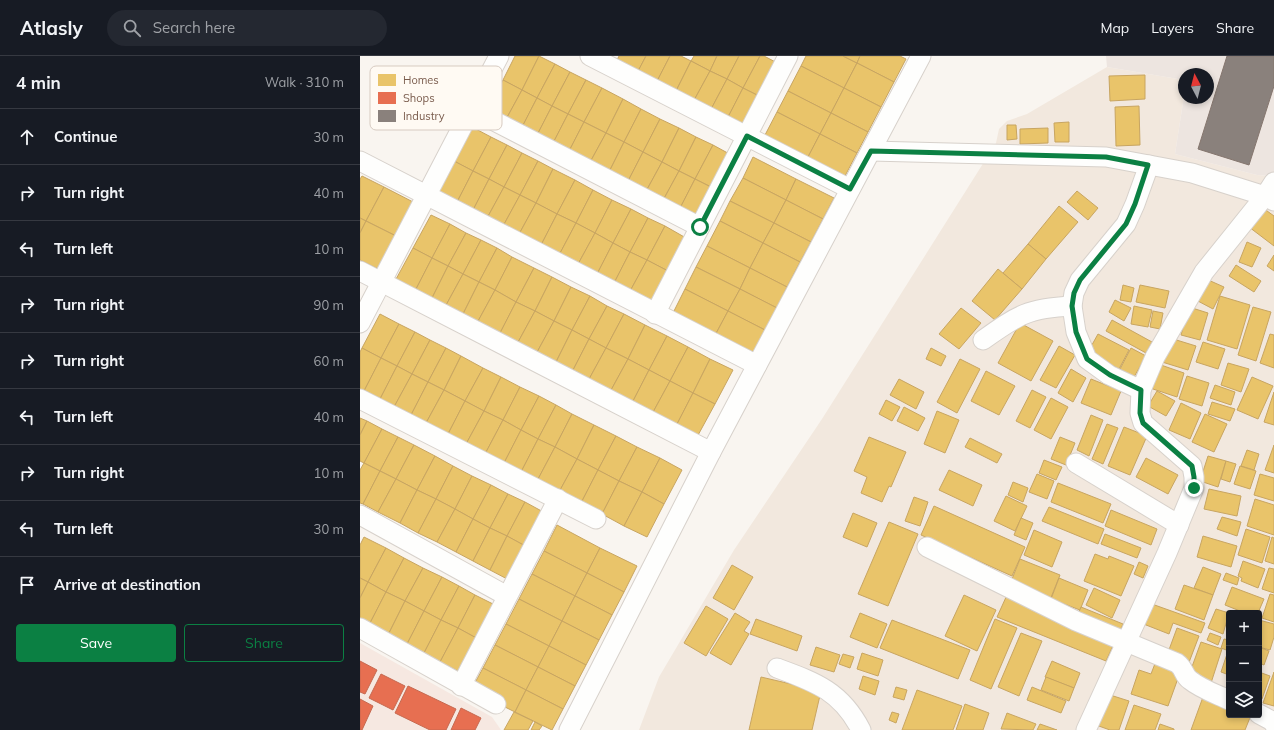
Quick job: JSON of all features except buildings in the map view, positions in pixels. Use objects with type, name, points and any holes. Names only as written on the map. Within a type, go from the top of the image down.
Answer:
[{"type":"street","points":[[494,66],[499,56]]},
{"type":"street","points":[[590,56],[850,189]]},
{"type":"street","points":[[656,314],[788,56]]},
{"type":"street","points":[[569,730],[711,452],[921,56]]},
{"type":"street","points":[[502,125],[700,227]]},
{"type":"street","points":[[360,323],[460,130]]},
{"type":"street","points":[[871,151],[1106,157],[1192,173],[1271,193],[1204,272],[1155,358],[1141,390],[1140,413],[1143,423],[1192,466],[1194,488],[1127,642],[1086,730]]},
{"type":"street","points":[[360,161],[757,365]]},
{"type":"street","points":[[1141,390],[1110,375],[1087,359],[1076,332],[1072,306],[1074,293],[1080,280],[1126,224],[1135,204],[1148,165]]},
{"type":"street","points":[[360,271],[711,452]]},
{"type":"street","points":[[983,340],[1013,318],[1034,309],[1072,306]]},
{"type":"street","points":[[360,399],[596,519]]},
{"type":"street","points":[[1076,463],[1179,525]]},
{"type":"street","points":[[461,686],[558,499]]},
{"type":"street","points":[[360,515],[507,596]]},
{"type":"street","points":[[927,547],[1076,621],[1176,663],[1183,667],[1188,678],[1195,684],[1226,699]]},
{"type":"street","points":[[360,628],[461,686],[496,704]]},
{"type":"street","points":[[777,668],[818,683],[844,703],[861,730]]},
{"type":"street","points":[[1262,716],[1272,721],[1274,724]]},
{"type":"shaded area","points":[[1106,56],[1274,56],[1274,176],[1257,175],[1175,154],[1183,104],[1214,104],[1214,68],[1178,68],[1178,79],[1107,67]]},
{"type":"shaded area","points":[[1107,67],[1178,79],[1178,104],[1183,104],[1175,154],[1257,175],[1274,176],[1274,730],[639,730],[659,677],[734,550],[822,419],[996,143],[999,129],[1007,121],[1027,114]]},
{"type":"shaded area","points":[[360,643],[492,717],[501,730],[360,730]]},
{"type":"route","points":[[700,227],[747,136],[850,189],[871,151],[1106,157],[1148,165],[1135,204],[1126,224],[1080,280],[1074,293],[1072,306],[1076,332],[1087,359],[1110,375],[1141,390],[1140,413],[1143,423],[1192,466],[1194,488]]}]
